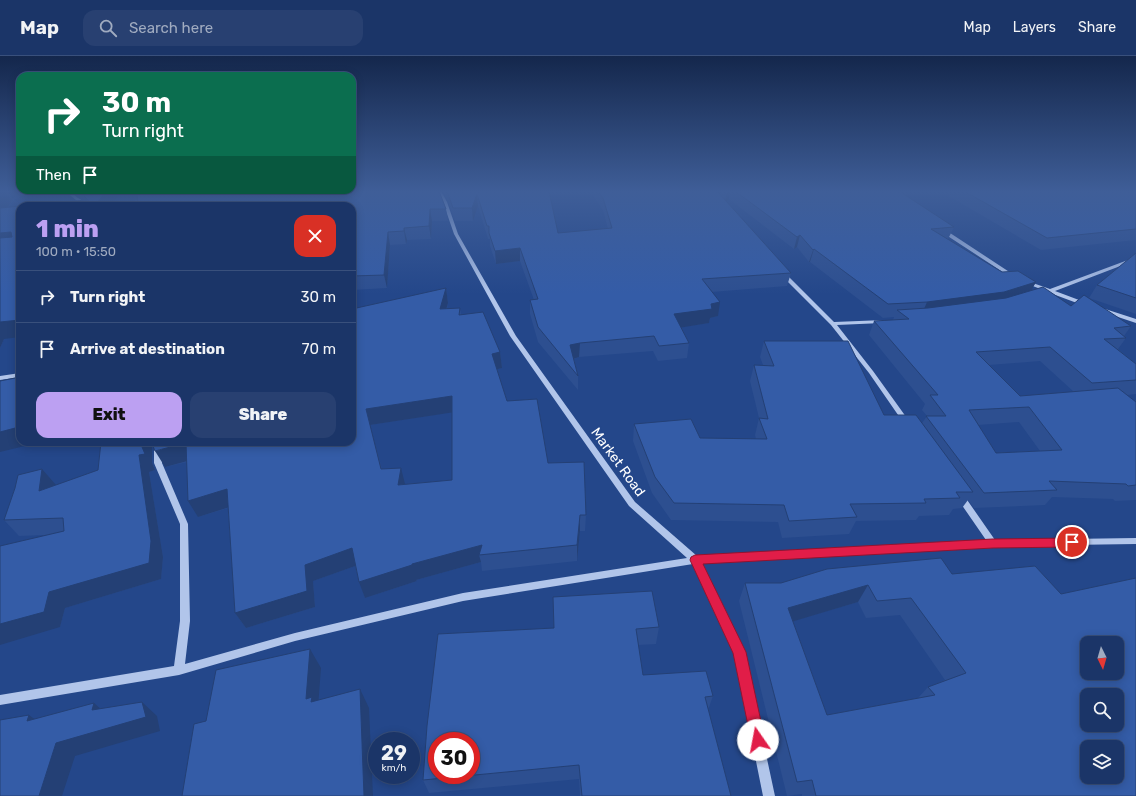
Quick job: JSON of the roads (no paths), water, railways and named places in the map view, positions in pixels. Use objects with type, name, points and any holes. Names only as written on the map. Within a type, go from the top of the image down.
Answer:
[{"type":"street","name":"Market Road","points":[[453,226],[456,234],[513,336],[632,504],[695,560],[739,652],[769,796]]},
{"type":"street","points":[[936,226],[1013,277],[1087,305]]},
{"type":"street","points":[[1035,297],[1136,258]]},
{"type":"street","points":[[779,269],[833,324],[871,372],[912,429]]},
{"type":"street","points":[[1095,307],[1136,321]]},
{"type":"street","points":[[833,324],[892,321]]},
{"type":"street","points":[[0,378],[16,376]]},
{"type":"street","points":[[158,446],[158,463],[184,524],[185,621],[179,670]]},
{"type":"street","points":[[957,493],[993,543]]},
{"type":"street","points":[[0,700],[179,670],[295,637],[463,597],[695,560],[993,543],[1136,541]]}]
